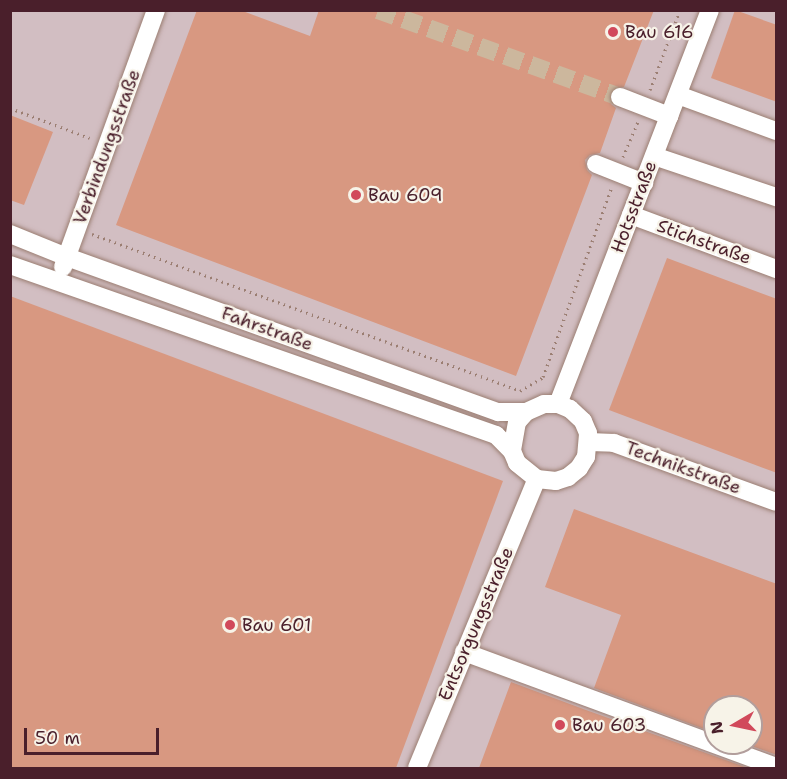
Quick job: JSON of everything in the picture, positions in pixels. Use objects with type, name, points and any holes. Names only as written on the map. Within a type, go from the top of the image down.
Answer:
[{"type":"lane","name":"Verbindungsstraße","points":[[57,283],[156,10]]},
{"type":"lane","name":"Hotsstraße","points":[[558,404],[710,10]]},
{"type":"lane","points":[[678,95],[777,131]]},
{"type":"lane","points":[[620,97],[669,116]]},
{"type":"lane","points":[[654,156],[777,197]]},
{"type":"lane","points":[[596,164],[644,183]]},
{"type":"lane","name":"Stichstraße","points":[[631,215],[777,268]]},
{"type":"lane","name":"Fahrstraße","points":[[10,234],[67,257],[498,412],[526,412]]},
{"type":"lane","name":"Fahrstraße","points":[[10,265],[496,435],[512,451]]},
{"type":"lane","points":[[544,404],[558,404],[570,409],[583,421],[589,442],[586,457],[579,468],[568,477],[556,481],[537,479],[517,463],[512,451],[517,422],[526,412],[544,404]]},
{"type":"lane","name":"Technikstraße","points":[[589,442],[614,442],[777,502]]},
{"type":"lane","name":"Entsorgungsstraße","points":[[417,768],[537,479]]},
{"type":"lane","points":[[464,652],[777,767]]},
{"type":"path","points":[[77,228],[519,391],[543,377],[617,172],[680,10]]},
{"type":"path","points":[[10,108],[107,144]]},
{"type":"shaded area","points":[[10,11],[776,11],[776,768],[11,768]]},
{"type":"building","name":"Bau 609","points":[[197,10],[240,10],[310,36],[319,10],[654,10],[624,87],[613,88],[609,94],[611,104],[616,108],[600,153],[590,155],[585,160],[587,170],[592,175],[516,376],[116,225]]},
{"type":"building","points":[[735,10],[777,25],[777,102],[711,78]]},
{"type":"building","points":[[10,115],[53,132],[24,205],[10,200]]},
{"type":"building","points":[[667,258],[777,299],[777,473],[609,410]]},
{"type":"building","name":"Bau 601","points":[[10,296],[503,481],[396,768],[10,768]]},
{"type":"building","points":[[574,509],[777,584],[777,755],[763,750],[763,695],[703,695],[703,729],[594,688],[621,615],[545,587]]},
{"type":"building","name":"Bau 603","points":[[511,682],[703,752],[703,755],[712,755],[748,768],[479,768]]},
{"type":"tunnel","points":[[378,10],[620,97]]},
{"type":"place","name":"Bau 616","points":[[613,32]]},
{"type":"place","name":"Bau 609","points":[[356,195]]},
{"type":"place","name":"Bau 601","points":[[230,625]]},
{"type":"place","name":"Bau 603","points":[[560,725]]}]
